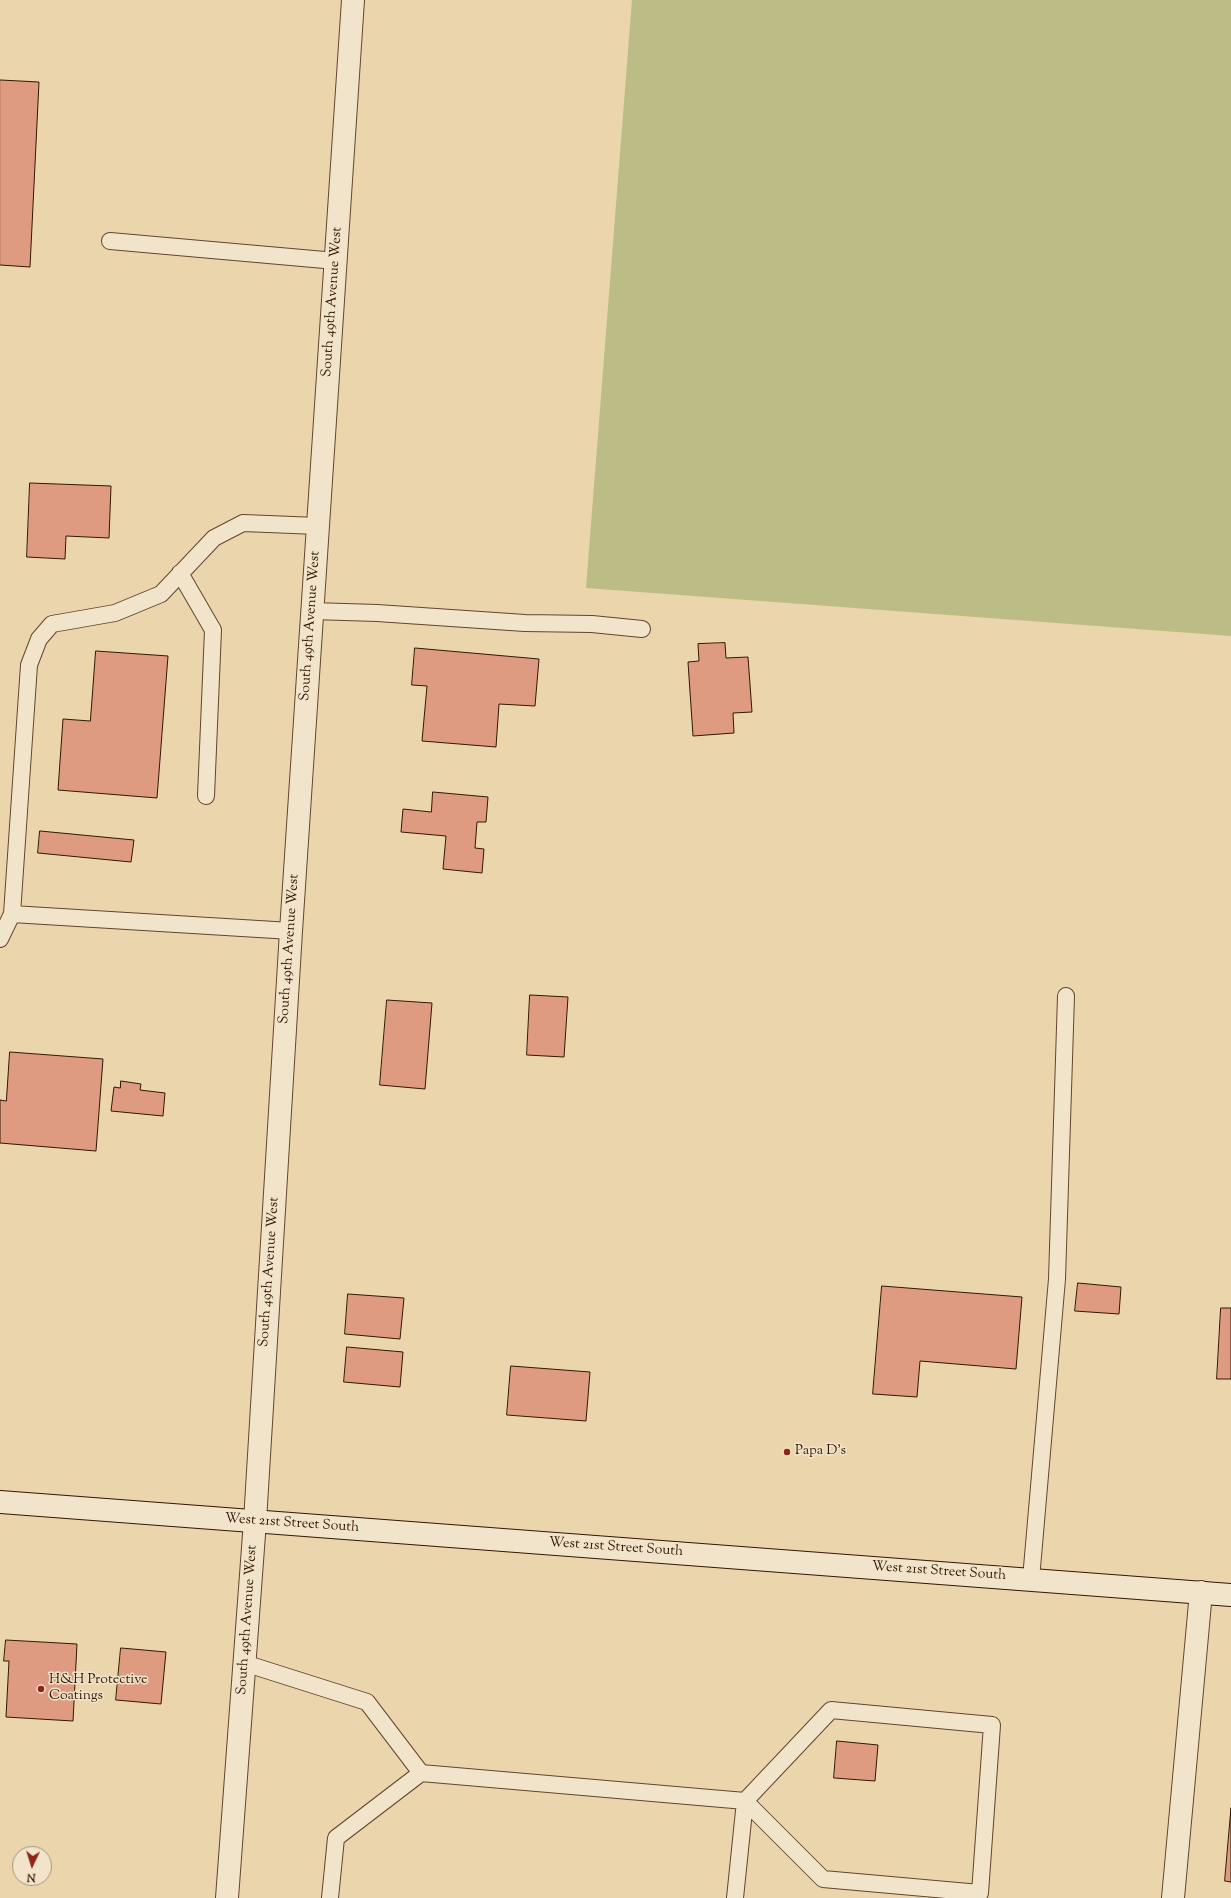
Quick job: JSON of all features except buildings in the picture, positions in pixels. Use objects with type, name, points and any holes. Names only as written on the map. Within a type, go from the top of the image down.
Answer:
[{"type":"street","name":"South 49th Avenue West","points":[[227,1898],[255,1521],[291,931],[353,0]]},
{"type":"street","name":"West 21st Street South","points":[[0,1502],[1231,1595]]},
{"type":"street","points":[[1173,1898],[1201,1592]]},
{"type":"lane","points":[[110,241],[336,261]]},
{"type":"lane","points":[[0,939],[12,914],[28,665],[39,639],[52,624],[115,613],[161,594],[214,538],[243,523],[318,526]]},
{"type":"lane","points":[[180,573],[213,630],[206,796]]},
{"type":"lane","points":[[312,611],[377,613],[525,623],[592,624],[642,629]]},
{"type":"lane","points":[[12,914],[291,931]]},
{"type":"lane","points":[[1031,1579],[1057,1279],[1066,996]]},
{"type":"lane","points":[[244,1664],[367,1702],[421,1773]]},
{"type":"lane","points":[[330,1898],[336,1838],[421,1773],[745,1801],[824,1879],[980,1893],[992,1725],[831,1710],[745,1801],[735,1898]]},
{"type":"green space","points":[[632,0],[1231,0],[1231,636],[586,588]]},
{"type":"place","name":"Papa D's","points":[[787,1452]]},
{"type":"place","name":"H&H Protective Coatings","points":[[41,1689]]}]
